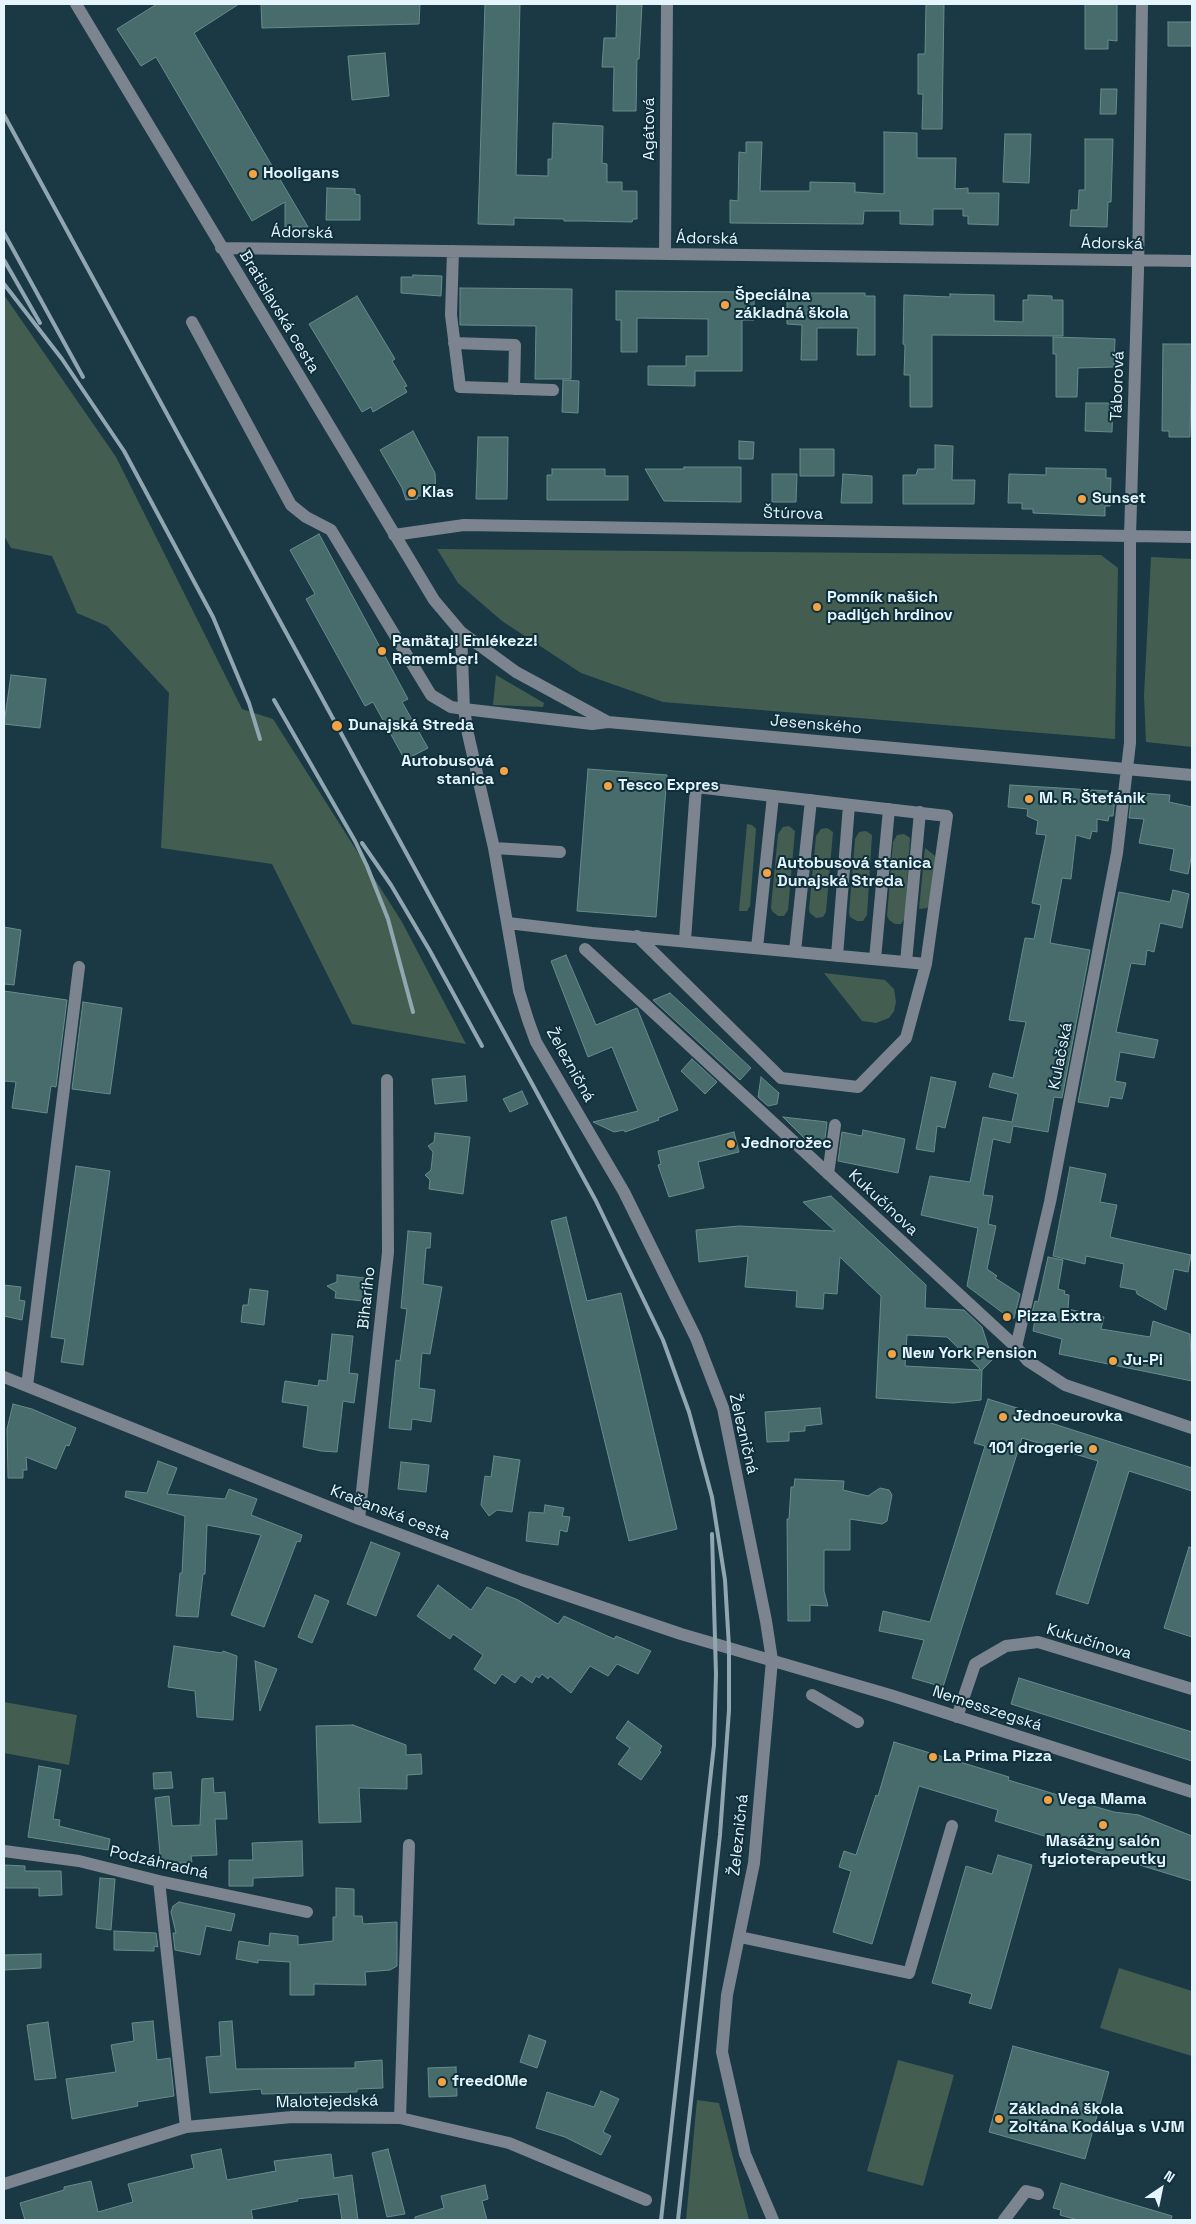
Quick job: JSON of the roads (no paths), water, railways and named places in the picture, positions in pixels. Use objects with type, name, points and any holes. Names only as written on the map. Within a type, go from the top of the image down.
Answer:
[{"type":"street","name":"Bratislavská cesta","points":[[76,4],[394,535],[434,600],[461,632]]},
{"type":"street","name":"Agátová","points":[[665,254],[667,4]]},
{"type":"street","name":"Táborová","points":[[1127,770],[1130,744],[1130,536],[1138,261],[1142,4]]},
{"type":"street","name":"Ádorská","points":[[221,248],[1192,261]]},
{"type":"street","points":[[453,251],[451,315],[460,387],[553,390]]},
{"type":"street","points":[[192,322],[291,505],[306,517],[331,530],[431,695],[451,707],[464,709],[592,724],[608,722]]},
{"type":"street","points":[[454,343],[515,345],[514,389]]},
{"type":"street","name":"Štúrova","points":[[394,535],[464,525],[1192,537]]},
{"type":"street","name":"Železničná","points":[[461,632],[464,709],[494,848],[520,991],[536,1042],[624,1192],[696,1338],[723,1408],[766,1621],[772,1660],[754,1862],[727,1994],[722,2052],[745,2154],[773,2220]]},
{"type":"street","name":"Jesenského","points":[[461,632],[516,672],[608,722],[1192,775]]},
{"type":"street","name":"Kulačská","points":[[1016,1347],[1050,1202],[1117,853],[1127,770]]},
{"type":"street","points":[[637,936],[781,1078],[858,1087],[906,1038],[926,964],[947,816],[696,787],[685,940]]},
{"type":"street","points":[[757,948],[773,796]]},
{"type":"street","points":[[795,951],[812,800]]},
{"type":"street","points":[[837,956],[849,805]]},
{"type":"street","points":[[875,959],[889,809]]},
{"type":"street","points":[[906,962],[920,812]]},
{"type":"street","points":[[494,848],[560,852]]},
{"type":"street","points":[[508,923],[926,964]]},
{"type":"street","name":"Kukučínova","points":[[585,949],[1016,1347],[1028,1361],[1065,1385],[1192,1428]]},
{"type":"street","points":[[27,1386],[79,967]]},
{"type":"street","name":"Bihariho","points":[[359,1519],[388,1252],[387,1080]]},
{"type":"street","points":[[828,1174],[835,1125]]},
{"type":"street","name":"Kračanská cesta","points":[[4,1377],[359,1519],[531,1583],[681,1634],[772,1660]]},
{"type":"street","name":"Kukučínova","points":[[957,1717],[975,1664],[1006,1646],[1038,1642],[1192,1689]]},
{"type":"street","name":"Nemesszegská","points":[[772,1660],[1192,1792]]},
{"type":"street","points":[[812,1695],[858,1722]]},
{"type":"street","points":[[740,1936],[909,1973],[952,1826]]},
{"type":"street","points":[[400,2118],[409,1845]]},
{"type":"street","name":"Podzáhradná","points":[[4,1851],[80,1861],[159,1881],[307,1912]]},
{"type":"street","points":[[159,1881],[186,2127]]},
{"type":"street","name":"Malotejedská","points":[[4,2184],[186,2127],[292,2117],[400,2118],[509,2143],[646,2200]]},
{"type":"street","points":[[1004,2220],[1026,2190],[1038,2194]]},
{"type":"railway","points":[[4,115],[596,1201],[663,1340],[689,1412],[712,1497],[725,1580],[729,1647],[729,1710],[720,1835],[678,2220]]},
{"type":"railway","points":[[4,233],[83,377]]},
{"type":"railway","points":[[4,260],[40,323]]},
{"type":"railway","points":[[4,284],[62,359],[124,451],[213,617],[249,703],[260,739]]},
{"type":"railway","points":[[274,700],[355,841],[367,866],[388,919],[413,1012]]},
{"type":"railway","points":[[362,843],[391,885],[482,1046]]},
{"type":"railway","points":[[661,2220],[714,1745],[716,1674],[712,1534]]},
{"type":"place","name":"Hooligans","points":[[253,174]]},
{"type":"place","name":"Špeciálna základná škola","points":[[725,305]]},
{"type":"place","name":"Klas","points":[[412,493]]},
{"type":"place","name":"Sunset","points":[[1082,499]]},
{"type":"place","name":"Pomník našich padlých hrdinov","points":[[817,607]]},
{"type":"place","name":"Pamätaj! Emlékezz! Remember!","points":[[382,651]]},
{"type":"place","name":"Dunajská Streda","points":[[337,726]]},
{"type":"place","name":"Autobusová stanica","points":[[504,771]]},
{"type":"place","name":"Tesco Expres","points":[[608,786]]},
{"type":"place","name":"M. R. Štefánik","points":[[1029,799]]},
{"type":"place","name":"Autobusová stanica Dunajská Streda","points":[[767,873]]},
{"type":"place","name":"Jednorožec","points":[[731,1144]]},
{"type":"place","name":"Pizza Extra","points":[[1007,1317]]},
{"type":"place","name":"New York Pension","points":[[892,1354]]},
{"type":"place","name":"Ju-Pi","points":[[1113,1361]]},
{"type":"place","name":"Jednoeurovka","points":[[1003,1417]]},
{"type":"place","name":"101 drogerie","points":[[1093,1449]]},
{"type":"place","name":"La Prima Pizza","points":[[933,1757]]},
{"type":"place","name":"Vega Mama","points":[[1048,1800]]},
{"type":"place","name":"Masážny salón fyzioterapeutky","points":[[1103,1825]]},
{"type":"place","name":"freedOMe","points":[[442,2082]]},
{"type":"place","name":"Základná škola Zoltána Kodálya s VJM","points":[[999,2119]]}]
